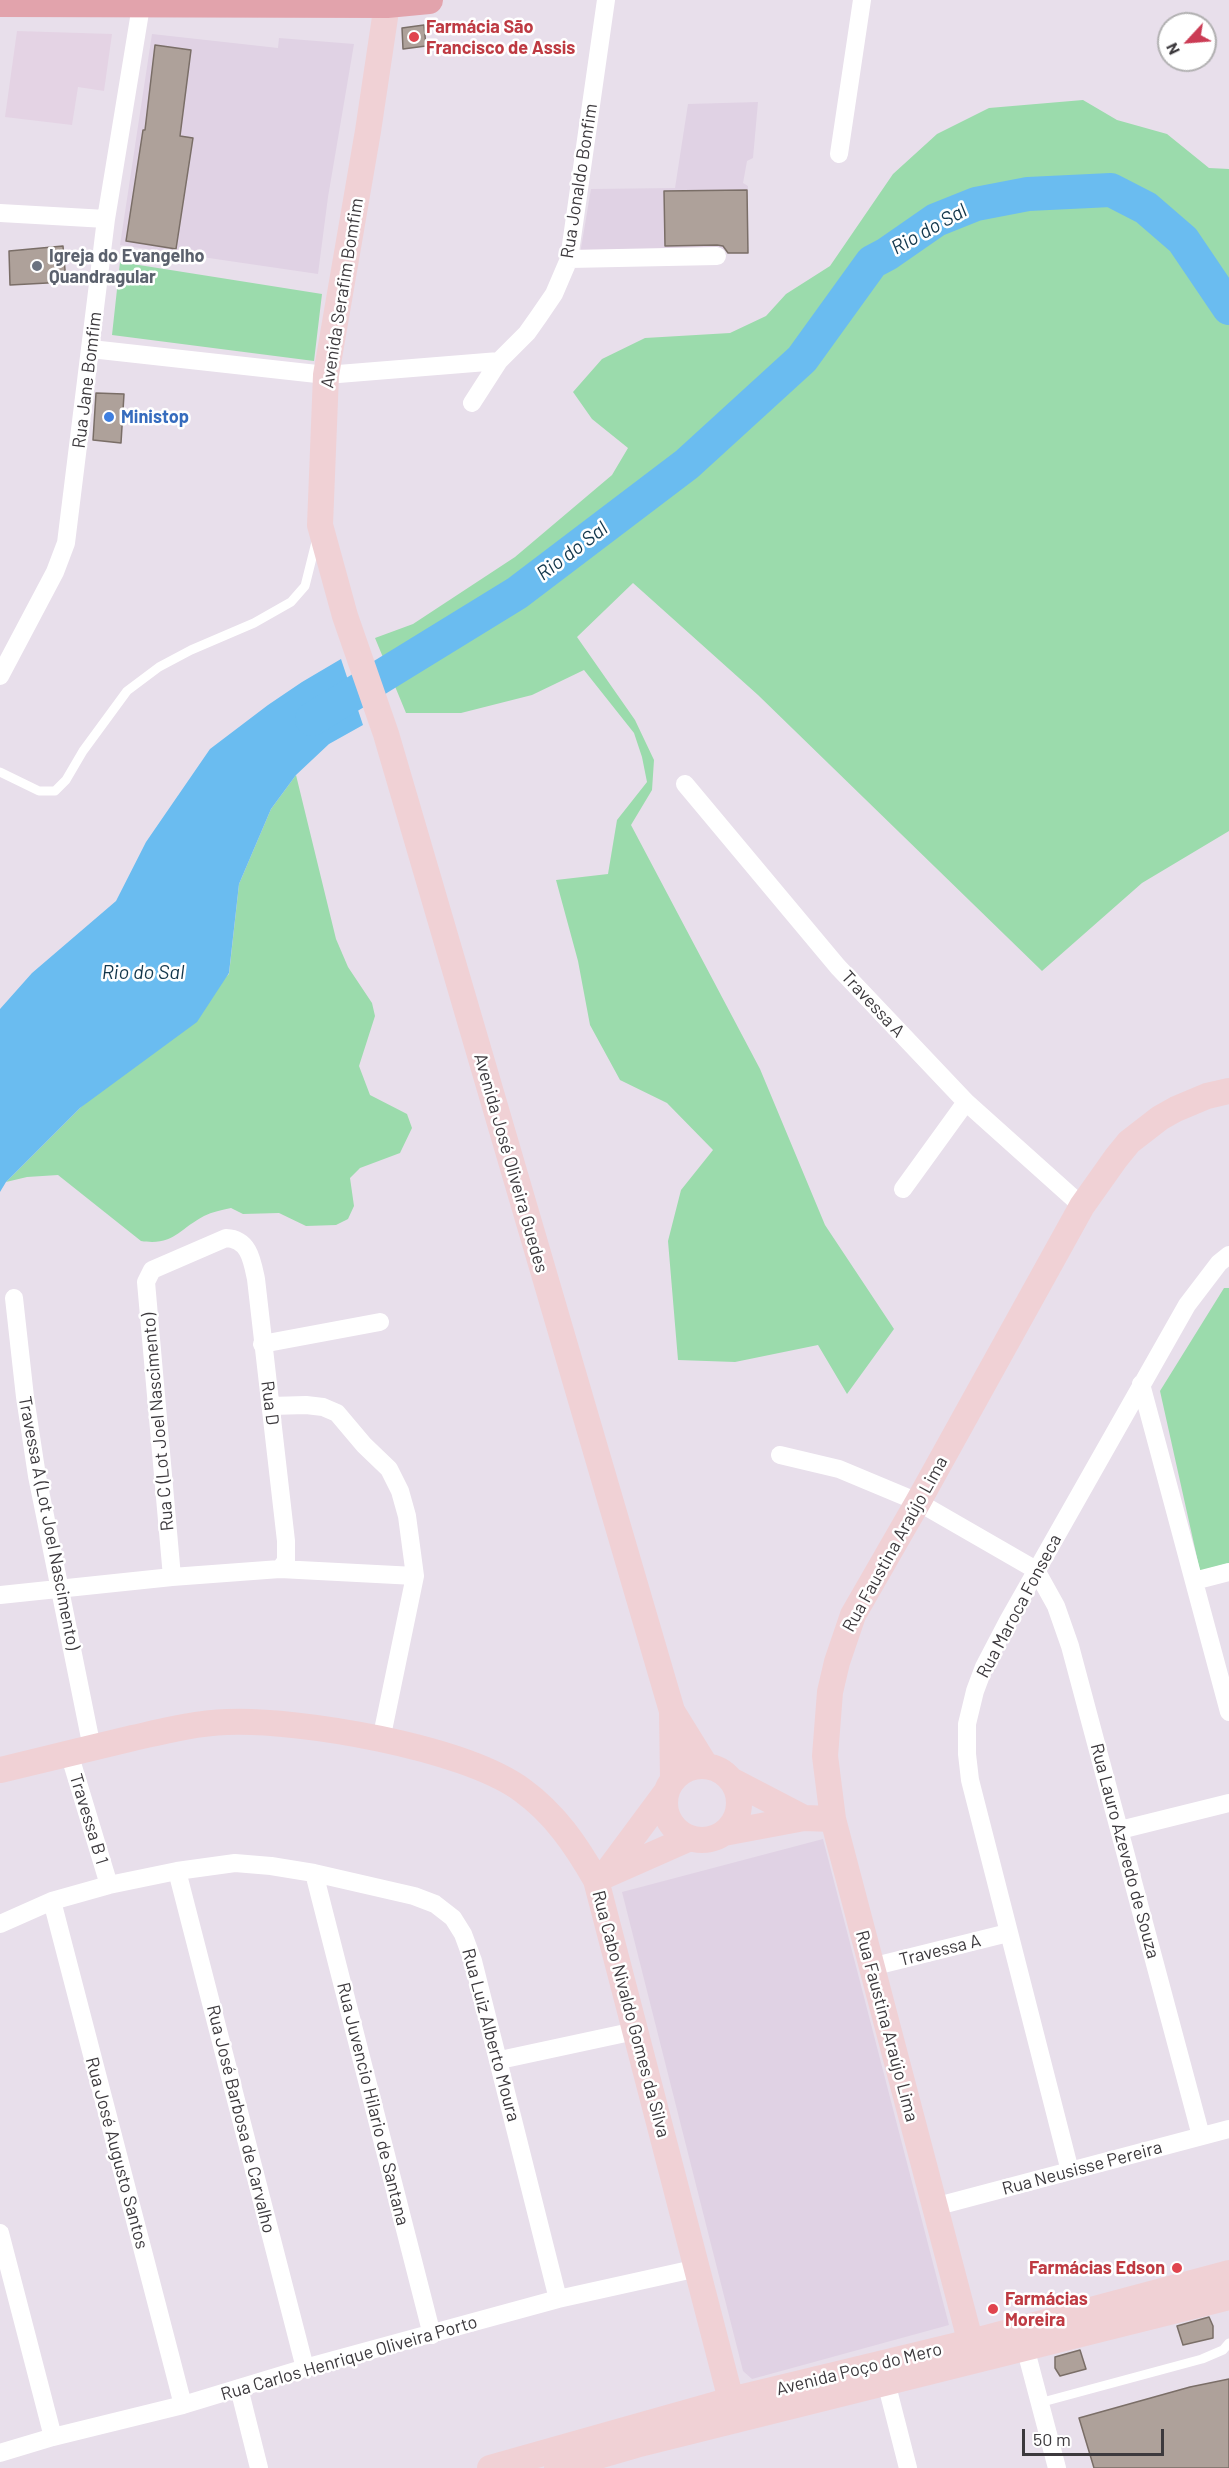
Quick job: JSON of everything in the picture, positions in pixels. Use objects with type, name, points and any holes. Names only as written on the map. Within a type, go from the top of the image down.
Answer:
[{"type":"main road","points":[[0,3],[429,0]]},
{"type":"street","name":"Rua Jonaldo Bonfim","points":[[471,403],[499,361],[527,333],[539,316],[554,294],[570,258],[606,0]]},
{"type":"street","points":[[839,154],[862,0]]},
{"type":"street","name":"Avenida Serafim Bomfim","points":[[345,616],[320,525],[326,375],[368,131],[387,1]]},
{"type":"street","name":"Rua Jane Bomfim","points":[[0,676],[55,572],[66,543],[106,219],[142,2]]},
{"type":"street","points":[[0,213],[106,219]]},
{"type":"street","points":[[570,258],[717,256]]},
{"type":"street","points":[[91,349],[326,375],[499,361]]},
{"type":"street","name":"Avenida José Oliveira Guedes","points":[[345,616],[386,734],[672,1711],[706,1766]]},
{"type":"street","name":"Travessa A","points":[[685,784],[838,967],[966,1102],[1082,1206]]},
{"type":"street","name":"Rua Faustina Araújo Lima","points":[[973,2351],[833,1819],[825,1756],[831,1692],[837,1662],[853,1615],[918,1503],[1082,1206],[1129,1142],[1148,1127],[1176,1109],[1207,1096],[1229,1091]]},
{"type":"street","points":[[903,1190],[966,1102]]},
{"type":"street","name":"Rua C (Lot Joel Nascimento)","points":[[172,1576],[147,1278],[152,1270],[219,1240],[238,1240]]},
{"type":"street","name":"Rua D","points":[[238,1240],[247,1248],[256,1279],[286,1541],[286,1562],[280,1569]]},
{"type":"street","name":"Rua Maroca Fonseca","points":[[1070,2171],[970,1780],[967,1754],[968,1724],[975,1691],[984,1666],[1036,1570],[1193,1297],[1218,1263],[1229,1254]]},
{"type":"street","name":"Travessa A (Lot Joel Nascimento)","points":[[14,1298],[32,1442],[61,1590],[80,1750]]},
{"type":"street","points":[[262,1344],[380,1322]]},
{"type":"street","points":[[1142,1384],[1229,1712]]},
{"type":"street","points":[[271,1406],[306,1405],[332,1410],[341,1416],[364,1445],[384,1464],[400,1491],[407,1516],[415,1576],[381,1740]]},
{"type":"street","points":[[780,1455],[839,1469],[918,1503],[1036,1570]]},
{"type":"street","points":[[0,1595],[172,1576],[280,1569],[415,1576]]},
{"type":"street","name":"Rua Lauro Azevedo de Souza","points":[[1036,1570],[1056,1606],[1070,1646],[1201,2136]]},
{"type":"street","points":[[1194,1581],[1229,1572]]},
{"type":"street","name":"Avenida José Oliveira Guedes","points":[[670,1785],[672,1711]]},
{"type":"street","name":"Rua Cabo Nivaldo Gomes da Silva","points":[[0,1770],[174,1729],[225,1722],[277,1722],[381,1740],[434,1752],[490,1771],[520,1788],[559,1823],[600,1878],[634,2031],[731,2400]]},
{"type":"street","name":"Travessa B 1","points":[[80,1750],[109,1885]]},
{"type":"street","points":[[600,1878],[670,1785],[682,1772],[693,1767],[706,1766],[718,1770],[731,1780],[804,1818]]},
{"type":"street","points":[[670,1785],[665,1802],[666,1814],[671,1825],[690,1838],[702,1840],[713,1839],[732,1825],[739,1802],[731,1780]]},
{"type":"street","points":[[1120,1830],[1229,1803]]},
{"type":"street","points":[[724,1833],[804,1818],[833,1819]]},
{"type":"street","points":[[600,1878],[690,1838]]},
{"type":"street","name":"Rua Luiz Alberto Moura","points":[[0,1924],[52,1901],[109,1885],[177,1871],[235,1863],[314,1873],[414,1896],[435,1904],[453,1918],[463,1934],[473,1961],[500,2060],[558,2299]]},
{"type":"street","name":"Rua José Barbosa de Carvalho","points":[[177,1871],[305,2368]]},
{"type":"street","name":"Rua Juvencio Hilario de Santana","points":[[314,1873],[432,2335]]},
{"type":"street","name":"Rua José Augusto Santos","points":[[52,1901],[183,2405]]},
{"type":"street","name":"Travessa A","points":[[871,1967],[1008,1933]]},
{"type":"street","points":[[500,2060],[634,2031]]},
{"type":"street","name":"Rua Neusisse Pereira","points":[[934,2207],[1229,2129]]},
{"type":"street","points":[[0,2233],[53,2437]]},
{"type":"street","name":"Rua Carlos Henrique Oliveira Porto","points":[[0,2453],[53,2437],[183,2405],[305,2368],[558,2299],[698,2268]]},
{"type":"street","name":"Avenida Poço do Mero","points":[[557,2468],[636,2445],[886,2382],[973,2351],[1229,2273]]},
{"type":"street","name":"Avenida Poço do Mero","points":[[490,2468],[731,2400],[973,2351],[1025,2347],[1229,2297]]},
{"type":"street","points":[[1025,2347],[1057,2468]]},
{"type":"street","points":[[886,2382],[908,2468]]},
{"type":"street","points":[[239,2388],[259,2468]]},
{"type":"lane","points":[[0,772],[39,791],[52,792],[58,789],[127,691],[159,667],[191,650],[254,623],[299,595],[305,586],[311,568],[320,525]]},
{"type":"lane","points":[[1039,2403],[1214,2355],[1229,2343]]},
{"type":"shaded area","points":[[17,31],[112,34],[104,91],[78,87],[72,125],[5,117]]},
{"type":"shaded area","points":[[152,34],[278,48],[279,38],[354,44],[328,197],[318,274],[120,245]]},
{"type":"shaded area","points":[[758,102],[753,158],[747,161],[743,183],[748,186],[745,249],[580,254],[591,189],[675,188],[688,104]]},
{"type":"shaded area","points":[[823,1839],[949,2325],[752,2379],[743,2371],[622,1892]]},
{"type":"green space","points":[[1083,100],[1117,120],[1167,134],[1209,168],[1229,169],[1229,831],[1142,883],[1042,971],[758,695],[633,583],[577,637],[635,720],[654,760],[652,790],[631,825],[760,1069],[825,1225],[894,1329],[847,1394],[818,1345],[735,1362],[678,1360],[668,1241],[681,1190],[713,1150],[667,1103],[620,1080],[590,1025],[578,961],[556,880],[608,874],[617,820],[647,782],[634,733],[584,670],[532,695],[461,713],[406,713],[375,638],[413,624],[515,557],[612,475],[628,448],[592,419],[573,392],[602,359],[645,338],[730,333],[766,316],[786,294],[830,266],[893,174],[937,134],[989,108]]},
{"type":"green space","points":[[120,262],[322,294],[314,361],[112,335]]},
{"type":"green space","points":[[296,775],[336,939],[348,967],[372,1003],[375,1016],[359,1066],[370,1095],[407,1114],[412,1128],[400,1153],[360,1168],[350,1178],[354,1206],[348,1219],[336,1225],[306,1226],[279,1213],[243,1214],[231,1208],[204,1216],[169,1239],[152,1242],[141,1241],[58,1175],[27,1177],[6,1182],[80,1108],[229,974],[239,884],[271,809]]},
{"type":"green space","points":[[1224,1288],[1229,1288],[1229,1563],[1200,1571],[1160,1391]]},
{"type":"water","name":"Rio do Sal","points":[[341,659],[363,725],[329,744],[296,775],[271,809],[239,884],[229,973],[197,1022],[80,1108],[6,1182],[0,1192],[0,1009],[32,973],[116,901],[146,842],[210,749],[268,705]]},
{"type":"building","name":"Farmácia São Francisco de Assis","points":[[424,25],[426,46],[403,49],[402,28]]},
{"type":"building","points":[[155,45],[191,50],[180,136],[193,138],[176,249],[126,241],[143,130],[145,130]]},
{"type":"building","points":[[747,190],[748,253],[728,253],[723,246],[717,245],[665,246],[664,191]]},
{"type":"building","name":"Igreja do Evangelho Quandragular","points":[[63,246],[66,282],[10,285],[9,251]]},
{"type":"building","name":"Ministop","points":[[96,393],[124,394],[121,443],[93,440]]},
{"type":"building","points":[[1209,2317],[1213,2326],[1213,2338],[1183,2345],[1177,2326]]},
{"type":"building","points":[[1080,2350],[1086,2369],[1060,2376],[1055,2368],[1055,2357]]},
{"type":"building","points":[[1229,2379],[1229,2468],[1094,2468],[1079,2418],[1190,2387]]},
{"type":"waterway","name":"Rio do Sal","points":[[312,719],[517,593],[687,464],[802,359],[872,262],[936,220],[976,204],[1028,194],[1111,190],[1146,208],[1183,240],[1229,308]]},
{"type":"place","name":"Farmácia São Francisco de Assis","points":[[414,37]]},
{"type":"place","name":"Igreja do Evangelho Quandragular","points":[[37,266]]},
{"type":"place","name":"Ministop","points":[[109,417]]},
{"type":"place","name":"Farmácias Edson","points":[[1177,2268]]},
{"type":"place","name":"Farmácias Moreira","points":[[993,2309]]}]
